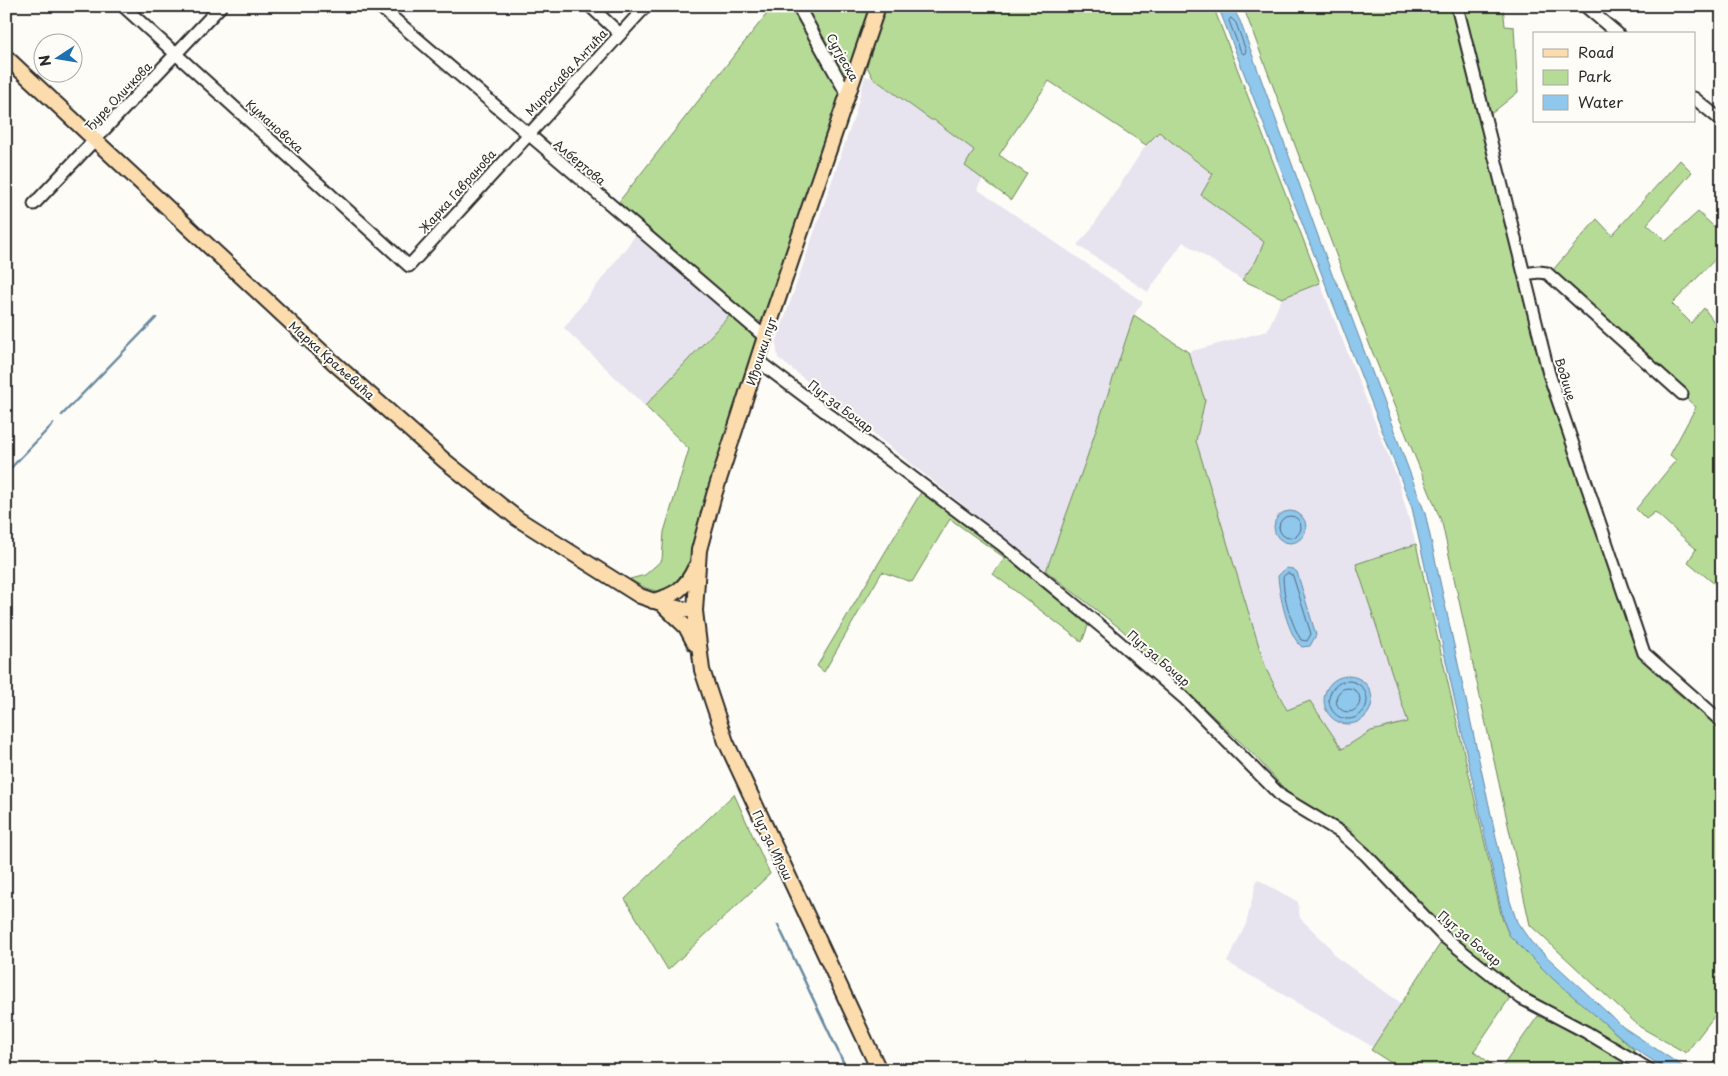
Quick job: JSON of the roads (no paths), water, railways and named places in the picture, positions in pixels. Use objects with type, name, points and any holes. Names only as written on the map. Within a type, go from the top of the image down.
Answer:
[{"type":"main road","name":"Иђошки пут","points":[[695,610],[697,563],[702,536],[714,495],[765,337],[878,6]]},
{"type":"main road","name":"Марка Краљевића","points":[[6,57],[96,138],[241,278],[445,461],[518,519],[629,590],[657,602],[695,610]]},
{"type":"main road","points":[[697,563],[686,584],[677,592],[657,602],[677,616],[686,628],[698,652]]},
{"type":"main road","name":"Пут за Иђош","points":[[695,610],[698,652],[710,702],[737,770],[879,1070]]},
{"type":"street","name":"Кумановска","points":[[123,6],[409,266]]},
{"type":"street","name":"Ђуре Оличкова","points":[[34,204],[221,6]]},
{"type":"street","name":"Албертова","points":[[379,6],[526,135],[765,337]]},
{"type":"street","points":[[590,6],[620,34]]},
{"type":"street","name":"Мирослава Антића","points":[[526,135],[646,6]]},
{"type":"street","name":"Сутјеска","points":[[798,6],[848,96]]},
{"type":"street","name":"Водице","points":[[1457,6],[1548,374],[1644,653],[1722,722]]},
{"type":"street","points":[[1585,6],[1616,32]]},
{"type":"street","points":[[1696,100],[1722,121]]},
{"type":"street","name":"Жарка Гавранова","points":[[409,266],[526,135]]},
{"type":"street","points":[[1524,274],[1548,273],[1682,394]]},
{"type":"street","name":"Пут за Бочар","points":[[758,361],[1002,544],[1104,629],[1184,698],[1282,797],[1340,832],[1364,854],[1443,936],[1521,998],[1586,1032],[1650,1070]]},
{"type":"water","points":[[1218,6],[1232,6],[1240,21],[1333,277],[1342,292],[1425,513],[1510,901],[1517,922],[1531,942],[1623,1027],[1688,1070],[1667,1070],[1632,1047],[1553,979],[1509,935],[1504,922],[1412,508]]},
{"type":"water","points":[[1290,511],[1296,512],[1301,516],[1305,521],[1305,533],[1301,538],[1296,542],[1290,543],[1284,542],[1279,538],[1275,533],[1274,527],[1275,521],[1279,516],[1284,512]]},
{"type":"water","points":[[1286,568],[1297,572],[1316,635],[1310,646],[1302,647],[1297,642],[1285,614],[1278,576]]},
{"type":"water","points":[[1348,676],[1357,678],[1365,683],[1370,691],[1372,700],[1370,709],[1365,717],[1357,722],[1348,724],[1339,722],[1331,717],[1326,709],[1324,700],[1326,691],[1331,683],[1339,678]]},
{"type":"waterway","points":[[62,415],[156,318]]},
{"type":"waterway","points":[[6,473],[53,424]]},
{"type":"waterway","points":[[778,925],[847,1070]]}]
